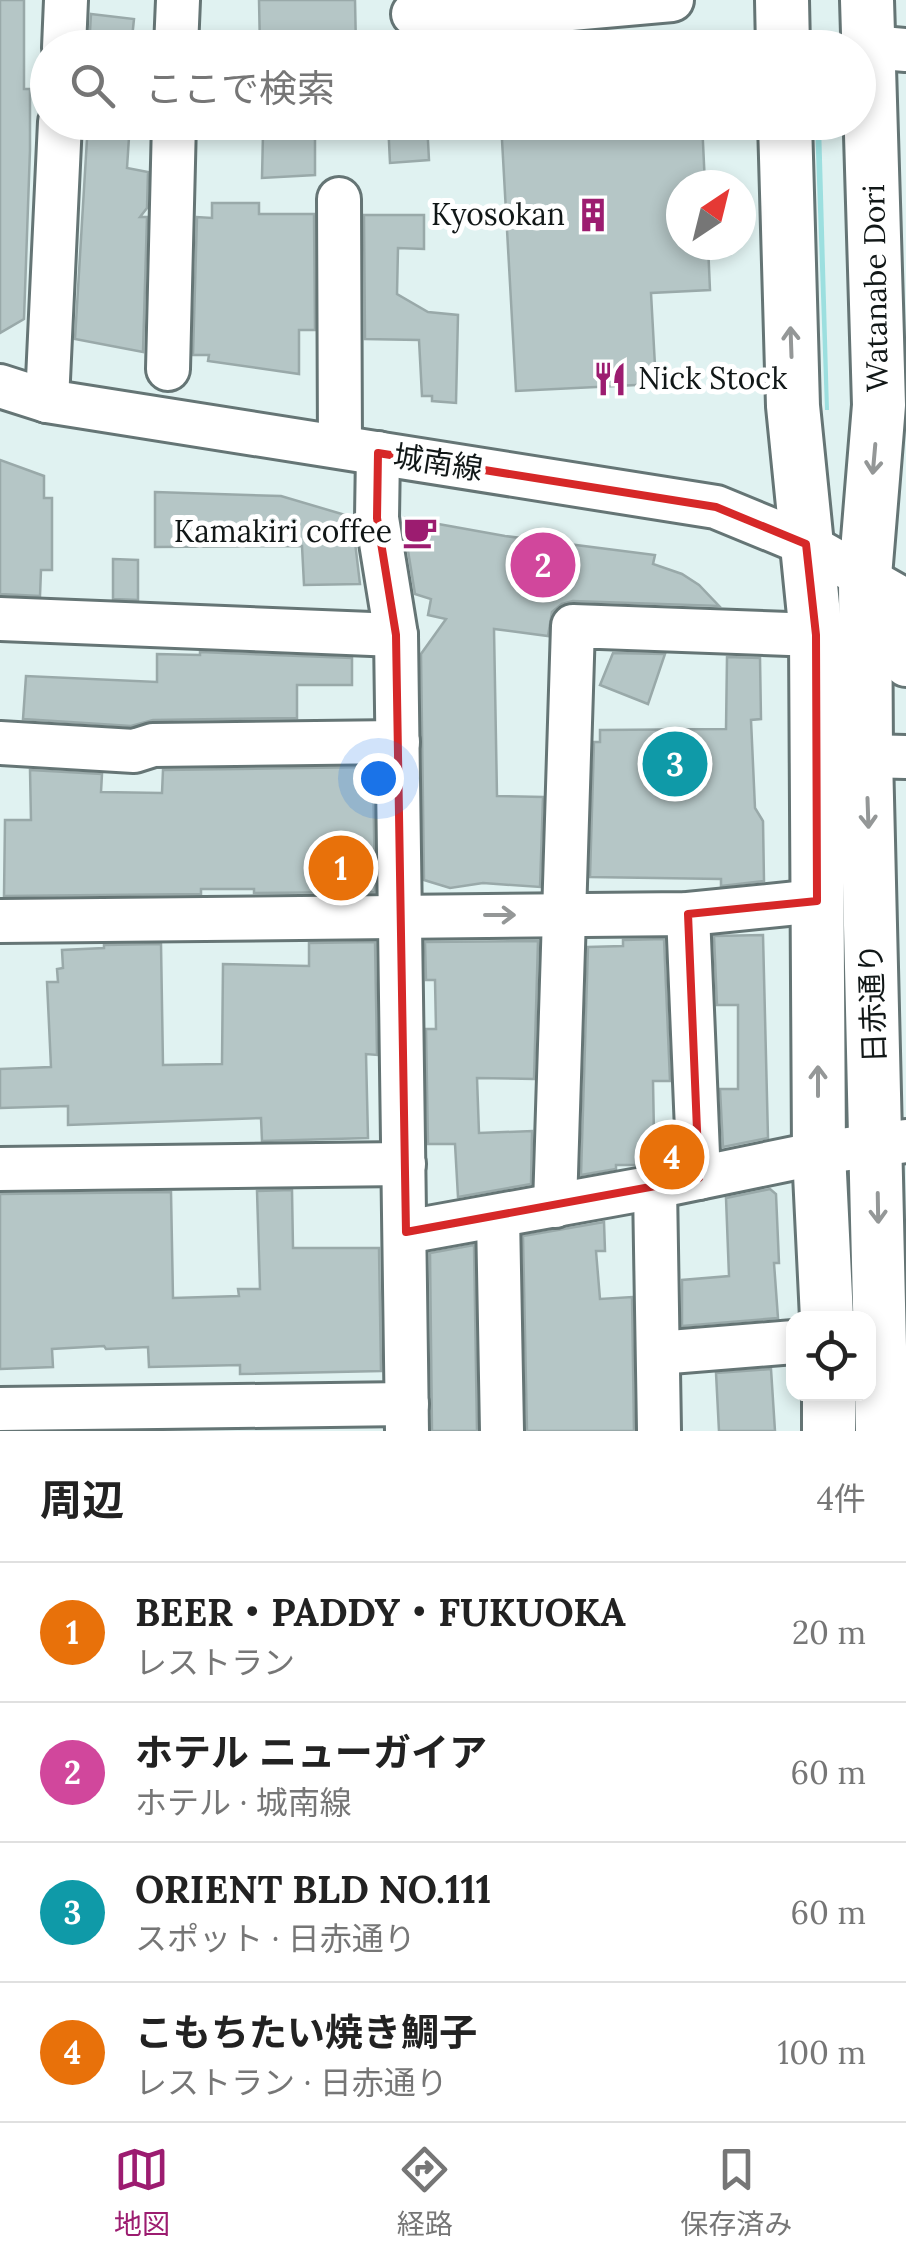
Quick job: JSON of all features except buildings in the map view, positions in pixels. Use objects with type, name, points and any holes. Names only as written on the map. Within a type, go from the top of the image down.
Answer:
[{"type":"main road","points":[[782,0],[783,30]]},
{"type":"main road","name":"Watanabe Dori","points":[[881,32],[879,405],[885,588]]},
{"type":"main road","points":[[786,140],[793,406],[806,544]]},
{"type":"main road","name":"日赤通り","points":[[806,544],[816,635],[819,1153],[827,1311]]},
{"type":"main road","name":"日赤通り","points":[[882,1431],[892,1144],[885,588]]},
{"type":"main road","points":[[829,1401],[829,1431]]},
{"type":"street","points":[[65,30],[66,0]]},
{"type":"street","points":[[177,30],[178,0]]},
{"type":"street","points":[[414,14],[501,6],[672,0]]},
{"type":"street","points":[[46,401],[59,140]]},
{"type":"street","points":[[168,369],[174,140]]},
{"type":"street","points":[[0,1409],[407,1418],[396,636],[377,518],[359,450],[339,199]]},
{"type":"street","name":"城南線","points":[[0,386],[46,401],[716,508],[806,544],[885,588]]},
{"type":"street","points":[[885,588],[906,666]]},
{"type":"street","points":[[0,618],[396,636]]},
{"type":"street","points":[[555,1206],[573,626],[816,635]]},
{"type":"street","points":[[0,743],[134,752],[153,745],[398,742]]},
{"type":"street","points":[[0,921],[688,914],[817,902]]},
{"type":"street","points":[[688,914],[699,1178]]},
{"type":"street","points":[[406,1232],[819,1153],[892,1144]]},
{"type":"street","points":[[0,1169],[404,1164]]},
{"type":"street","points":[[655,1187],[659,1431]]},
{"type":"street","points":[[498,1216],[502,1431]]},
{"type":"street","points":[[658,1353],[786,1343]]},
{"type":"highlighted area","points":[[378,453],[716,507],[806,544],[816,635],[817,901],[688,914],[699,1178],[406,1232],[396,635],[377,518]]},
{"type":"shaded area","points":[[816,140],[821,140],[829,410],[825,410]]},
{"type":"place","name":"Kyosokan","points":[[593,215]]},
{"type":"place","name":"Nick Stock","points":[[610,379]]},
{"type":"place","name":"Kamakiri coffee","points":[[420,532]]},
{"type":"place","name":"ホテル ニューガイア","points":[[543,565]]},
{"type":"place","name":"ORIENT BLD NO.111","points":[[675,764]]},
{"type":"place","name":"BEER・PADDY・FUKUOKA","points":[[341,868]]},
{"type":"place","name":"こもちたい焼き鯛子","points":[[672,1157]]}]
